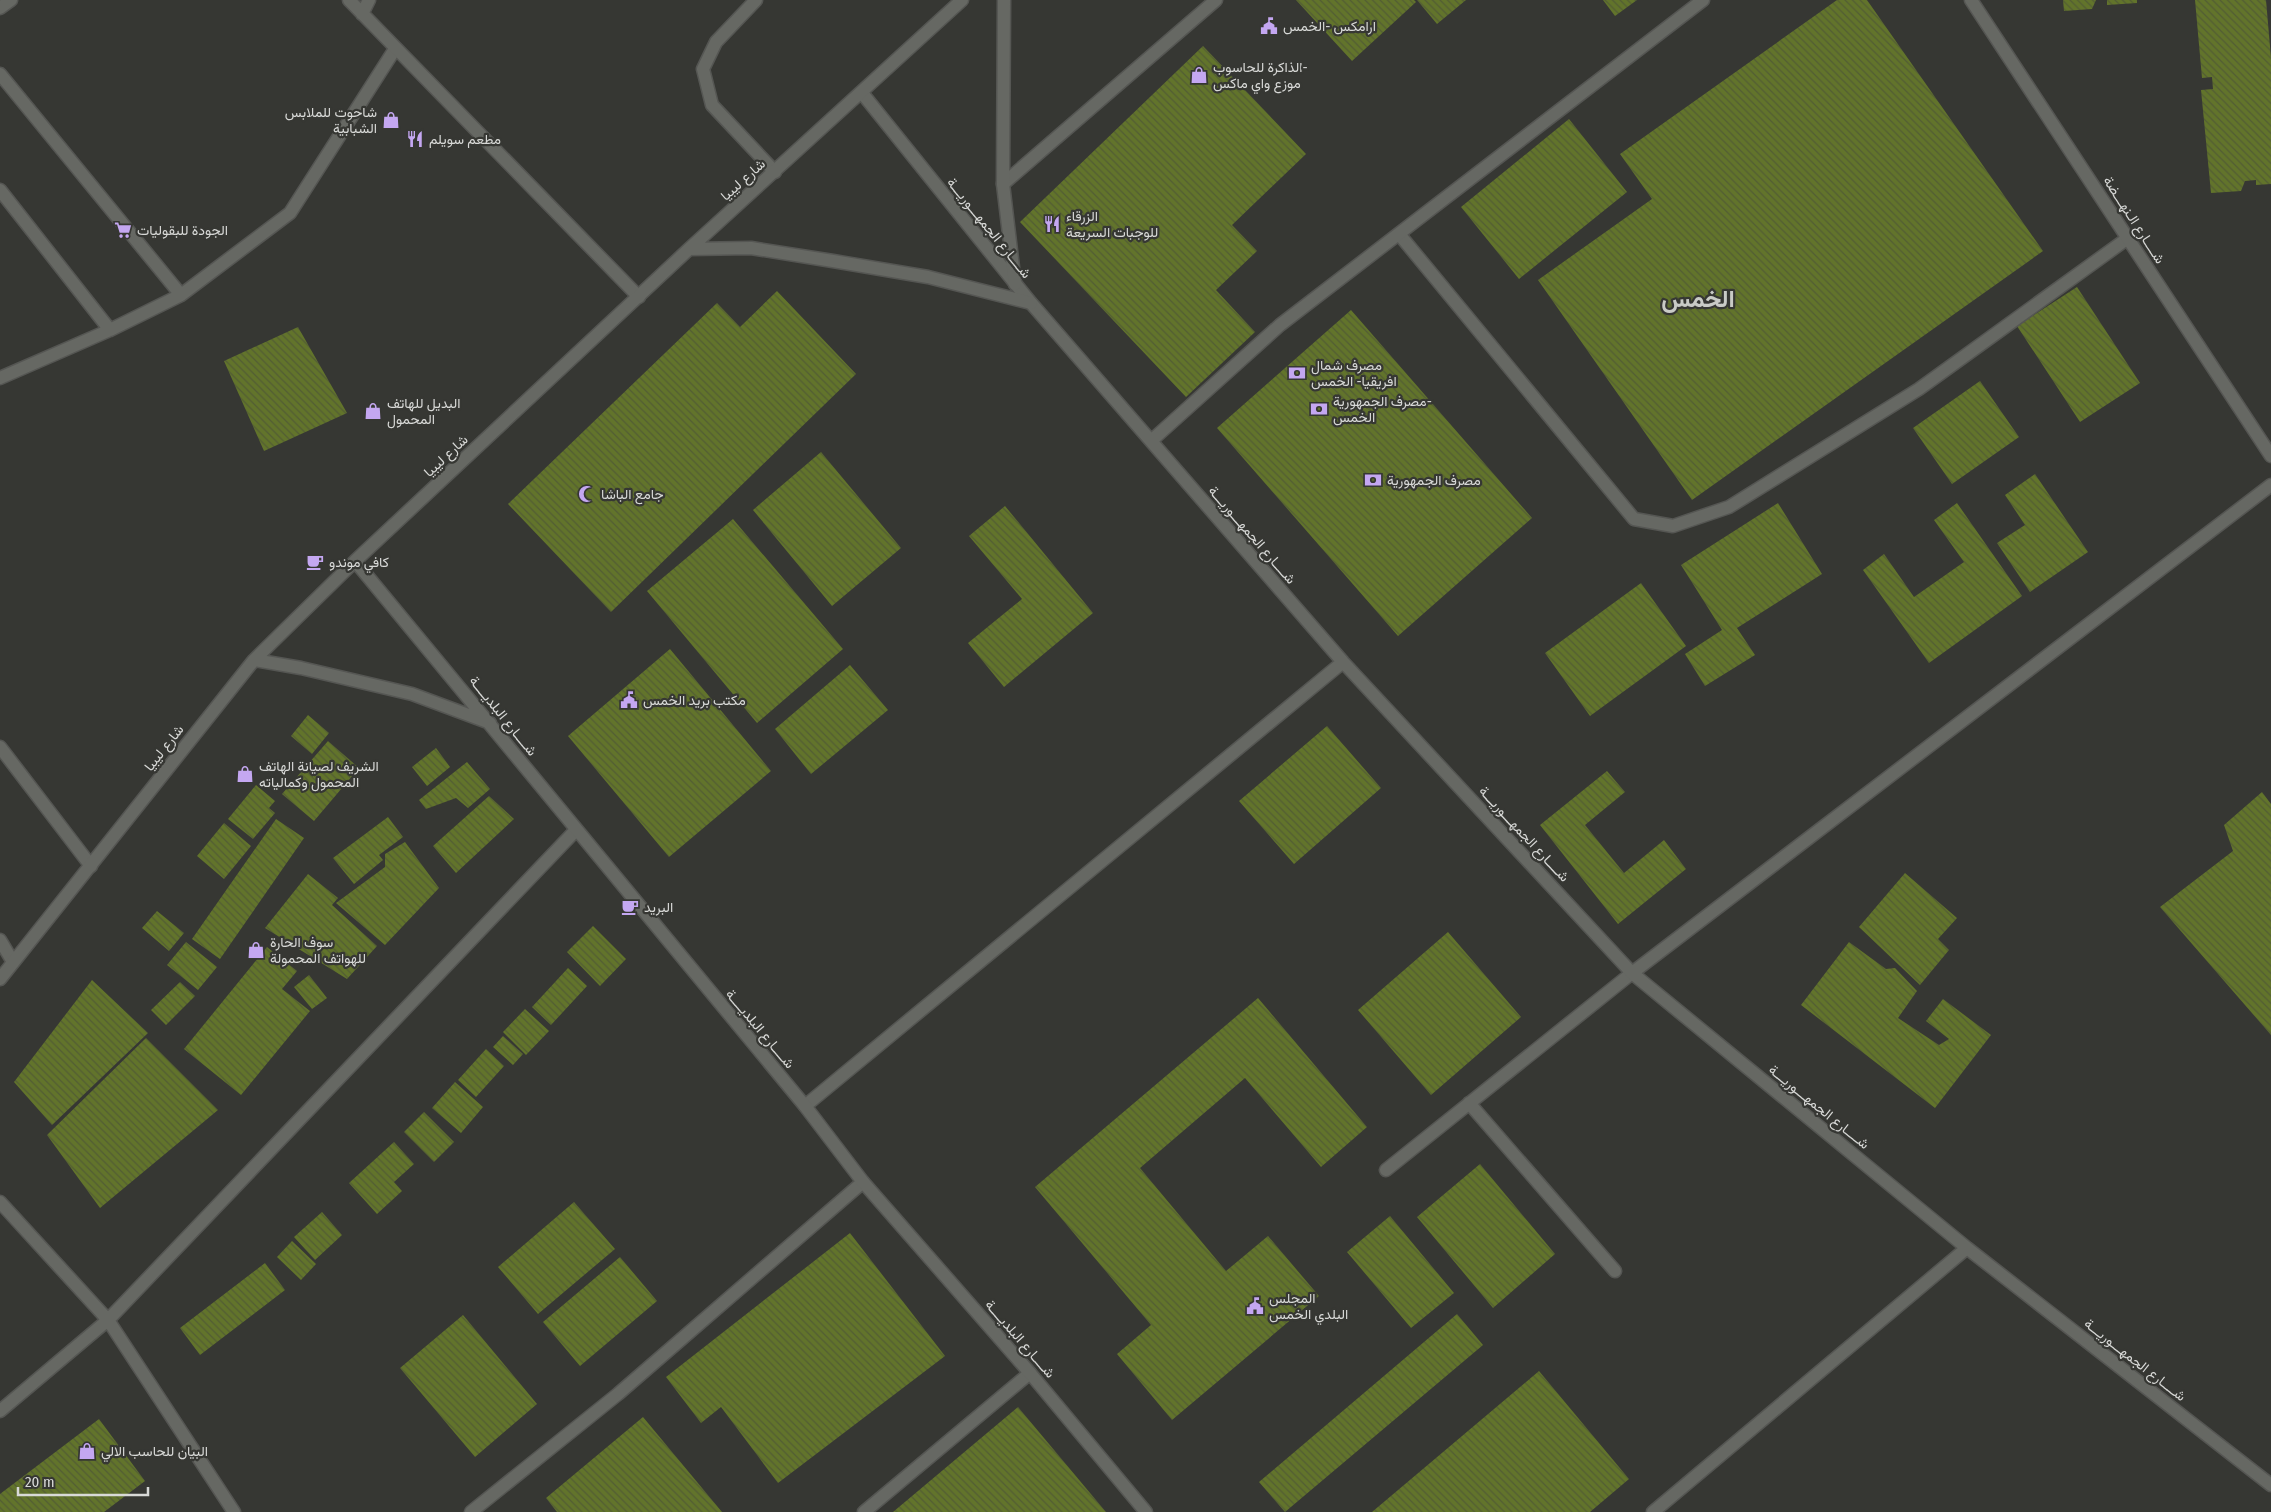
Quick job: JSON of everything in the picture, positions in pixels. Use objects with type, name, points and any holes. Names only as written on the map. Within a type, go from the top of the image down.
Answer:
[{"type":"street","points":[[0,8],[10,0]]},
{"type":"street","points":[[349,0],[638,297]]},
{"type":"street","points":[[362,14],[369,0]]},
{"type":"street","points":[[756,0],[716,42],[703,68],[712,105],[775,172]]},
{"type":"street","name":"شارع ليبيا","points":[[0,979],[254,660],[355,561],[689,249],[962,0]]},
{"type":"street","points":[[1004,0],[1003,184],[1015,284]]},
{"type":"street","points":[[1003,184],[1216,0]]},
{"type":"street","points":[[1151,441],[1280,325],[1703,0]]},
{"type":"street","name":"شــــارع الـنهـــضة","points":[[1971,0],[2271,456]]},
{"type":"street","points":[[0,378],[110,330],[181,295],[290,213],[395,49]]},
{"type":"street","points":[[0,74],[181,295]]},
{"type":"street","name":"شــــارع الجمهـــوريـــة","points":[[862,93],[1030,303],[1343,662],[1632,973],[1967,1248],[2271,1485]]},
{"type":"street","points":[[0,190],[110,330]]},
{"type":"street","points":[[1399,234],[1634,519],[1673,526],[1729,507],[1919,389],[2128,238]]},
{"type":"street","points":[[689,249],[751,248],[928,277],[1030,303]]},
{"type":"street","points":[[1386,1170],[1632,973],[2271,484]]},
{"type":"street","name":"شــــارع البلديــــة","points":[[355,561],[806,1106],[863,1182],[1030,1373],[1146,1512]]},
{"type":"street","points":[[254,660],[301,668],[412,694],[491,724]]},
{"type":"street","points":[[806,1106],[1343,662]]},
{"type":"street","points":[[0,747],[91,866]]},
{"type":"street","points":[[0,1411],[108,1320],[576,830]]},
{"type":"street","points":[[0,940],[13,962]]},
{"type":"street","points":[[1470,1103],[1615,1271]]},
{"type":"street","points":[[471,1512],[618,1394],[863,1182]]},
{"type":"street","points":[[0,1202],[108,1320],[234,1512]]},
{"type":"street","points":[[1653,1512],[1967,1248]]},
{"type":"street","points":[[864,1512],[1030,1373]]},
{"type":"building","points":[[1296,0],[1414,0],[1416,2],[1352,61]]},
{"type":"building","points":[[1417,0],[1466,0],[1437,24]]},
{"type":"building","points":[[1603,0],[1637,0],[1615,16]]},
{"type":"building","points":[[1837,0],[1867,0],[2043,251],[1692,500],[1538,280],[1652,199],[1620,154]]},
{"type":"building","points":[[2063,0],[2096,0],[2092,9],[2064,11]]},
{"type":"building","points":[[2107,0],[2137,0],[2137,3],[2107,5]]},
{"type":"building","points":[[2195,0],[2266,0],[2271,58],[2271,184],[2256,185],[2256,180],[2245,181],[2241,191],[2211,193],[2201,90],[2213,89],[2212,77],[2202,78]]},
{"type":"building","points":[[1203,46],[1306,154],[1232,225],[1257,251],[1216,290],[1255,332],[1186,397],[1020,222]]},
{"type":"building","points":[[1569,119],[1627,192],[1519,279],[1461,207]]},
{"type":"building","points":[[2077,287],[2140,383],[2080,422],[2017,326]]},
{"type":"building","points":[[777,291],[856,374],[611,612],[508,504],[717,303],[740,327]]},
{"type":"building","points":[[1351,310],[1532,518],[1398,636],[1217,428]]},
{"type":"building","points":[[298,327],[347,413],[264,451],[224,361]]},
{"type":"building","points":[[1980,381],[2019,437],[1952,484],[1913,428]]},
{"type":"building","points":[[821,452],[901,548],[832,606],[753,510]]},
{"type":"building","points":[[2035,474],[2088,552],[2030,592],[1997,543],[2025,525],[2005,495]]},
{"type":"building","points":[[1778,503],[1822,574],[1737,628],[1755,655],[1705,686],[1685,654],[1722,630],[1681,565]]},
{"type":"building","points":[[1957,503],[2022,596],[1929,663],[1863,570],[1884,554],[1914,597],[1964,562],[1934,520]]},
{"type":"building","points":[[1005,506],[1093,613],[1004,687],[968,643],[1022,599],[969,536]]},
{"type":"building","points":[[733,519],[843,649],[757,723],[647,591]]},
{"type":"building","points":[[1641,583],[1686,646],[1590,716],[1545,653]]},
{"type":"building","points":[[670,649],[771,771],[669,857],[568,736]]},
{"type":"building","points":[[850,665],[888,710],[811,774],[775,729]]},
{"type":"building","points":[[308,715],[329,733],[312,754],[291,736]]},
{"type":"building","points":[[1327,726],[1381,788],[1294,864],[1239,801]]},
{"type":"building","points":[[328,741],[359,768],[314,821],[282,794]]},
{"type":"building","points":[[436,748],[450,767],[427,786],[412,767]]},
{"type":"building","points":[[467,762],[490,789],[468,808],[456,798],[426,809],[419,800]]},
{"type":"building","points":[[1607,771],[1625,792],[1585,825],[1624,873],[1664,840],[1686,869],[1618,924],[1540,825]]},
{"type":"building","points":[[256,785],[275,801],[269,808],[275,813],[253,839],[228,819]]},
{"type":"building","points":[[2262,792],[2271,804],[2271,1035],[2160,907],[2233,851],[2224,825]]},
{"type":"building","points":[[489,796],[514,819],[456,873],[433,846]]},
{"type":"building","points":[[388,817],[403,837],[379,855],[383,860],[354,884],[333,858]]},
{"type":"building","points":[[276,819],[304,838],[220,959],[192,939]]},
{"type":"building","points":[[224,823],[251,846],[224,879],[197,856]]},
{"type":"building","points":[[405,842],[439,888],[385,945],[336,903],[385,867],[385,854]]},
{"type":"building","points":[[1905,873],[1957,918],[1938,939],[1949,950],[1920,985],[1859,927]]},
{"type":"building","points":[[308,874],[338,898],[332,905],[377,946],[347,979],[265,928]]},
{"type":"building","points":[[157,911],[184,933],[169,951],[142,928]]},
{"type":"building","points":[[593,926],[626,959],[600,986],[567,952]]},
{"type":"building","points":[[1448,932],[1521,1017],[1431,1095],[1358,1010]]},
{"type":"building","points":[[186,942],[217,967],[198,990],[167,965]]},
{"type":"building","points":[[1849,942],[1886,969],[1895,968],[1917,991],[1898,1018],[1939,1045],[1949,1039],[1926,1021],[1943,999],[1991,1035],[1935,1108],[1801,1005]]},
{"type":"building","points":[[267,947],[297,971],[282,989],[310,1011],[241,1095],[184,1049]]},
{"type":"building","points":[[568,968],[587,986],[551,1025],[532,1007]]},
{"type":"building","points":[[309,975],[327,998],[312,1009],[294,987]]},
{"type":"building","points":[[92,980],[148,1033],[52,1125],[14,1082]]},
{"type":"building","points":[[180,982],[195,996],[166,1025],[151,1010]]},
{"type":"building","points":[[1258,998],[1367,1127],[1321,1167],[1245,1078],[1140,1168],[1226,1271],[1268,1236],[1319,1296],[1172,1420],[1117,1354],[1151,1325],[1035,1187]]},
{"type":"building","points":[[525,1009],[549,1031],[526,1055],[503,1032]]},
{"type":"building","points":[[503,1036],[523,1054],[513,1065],[493,1047]]},
{"type":"building","points":[[146,1038],[218,1110],[100,1208],[47,1135]]},
{"type":"building","points":[[486,1049],[504,1066],[476,1097],[458,1080]]},
{"type":"building","points":[[455,1082],[483,1107],[461,1133],[432,1108]]},
{"type":"building","points":[[424,1112],[454,1142],[434,1162],[404,1132]]},
{"type":"building","points":[[394,1142],[414,1164],[394,1182],[402,1191],[377,1214],[349,1183]]},
{"type":"building","points":[[1480,1164],[1555,1254],[1493,1308],[1417,1217]]},
{"type":"building","points":[[574,1202],[615,1249],[538,1314],[498,1267]]},
{"type":"building","points":[[322,1212],[342,1235],[315,1260],[294,1237]]},
{"type":"building","points":[[1390,1216],[1454,1293],[1411,1328],[1347,1252]]},
{"type":"building","points":[[850,1233],[945,1356],[778,1483],[721,1407],[701,1423],[666,1377]]},
{"type":"building","points":[[292,1241],[316,1264],[301,1280],[277,1257]]},
{"type":"building","points":[[620,1257],[657,1301],[580,1366],[543,1322]]},
{"type":"building","points":[[265,1263],[285,1290],[200,1355],[180,1328]]},
{"type":"building","points":[[1457,1314],[1483,1345],[1285,1512],[1259,1482]]},
{"type":"building","points":[[463,1315],[537,1404],[475,1457],[400,1368]]},
{"type":"building","points":[[1539,1371],[1629,1479],[1590,1512],[1372,1512]]},
{"type":"building","points":[[1018,1407],[1106,1512],[893,1512]]},
{"type":"building","points":[[643,1417],[722,1512],[557,1512],[546,1498]]},
{"type":"building","points":[[99,1419],[145,1481],[104,1512],[0,1512],[0,1494]]},
{"type":"place","name":"ارامكس -الخمس","points":[[1269,26]]},
{"type":"place","name":"الذاكرة للحاسوب- موزع واي ماكس","points":[[1199,75]]},
{"type":"place","name":"شاحوت للملابس الشبابية","points":[[391,120]]},
{"type":"place","name":"مطعم سويلم","points":[[415,139]]},
{"type":"place","name":"الزرقاء للوجبات السريعة","points":[[1052,224]]},
{"type":"place","name":"الجودة للبقوليات","points":[[123,230]]},
{"type":"place","name":"مصرف شمال افريقيا- الخمس","points":[[1297,373]]},
{"type":"place","name":"مصرف الجمهورية- الخمس","points":[[1319,409]]},
{"type":"place","name":"البديل للهاتف المحمول","points":[[373,411]]},
{"type":"place","name":"مصرف الجمهورية","points":[[1373,480]]},
{"type":"place","name":"جامع الباشا","points":[[587,494]]},
{"type":"place","name":"كافي موندو","points":[[315,562]]},
{"type":"place","name":"مكتب بريد الخمس","points":[[629,700]]},
{"type":"place","name":"الشريف لصيانة الهاتف المحمول وكمالياته","points":[[245,774]]},
{"type":"place","name":"البريد","points":[[630,907]]},
{"type":"place","name":"سوف الحارة للهواتف المحمولة","points":[[256,950]]},
{"type":"place","name":"المجلس البلدي الخمس","points":[[1255,1306]]},
{"type":"place","name":"البيان للحاسب الالي","points":[[87,1451]]},
{"type":"district","name":"الخمس","points":[[1698,299]]}]
